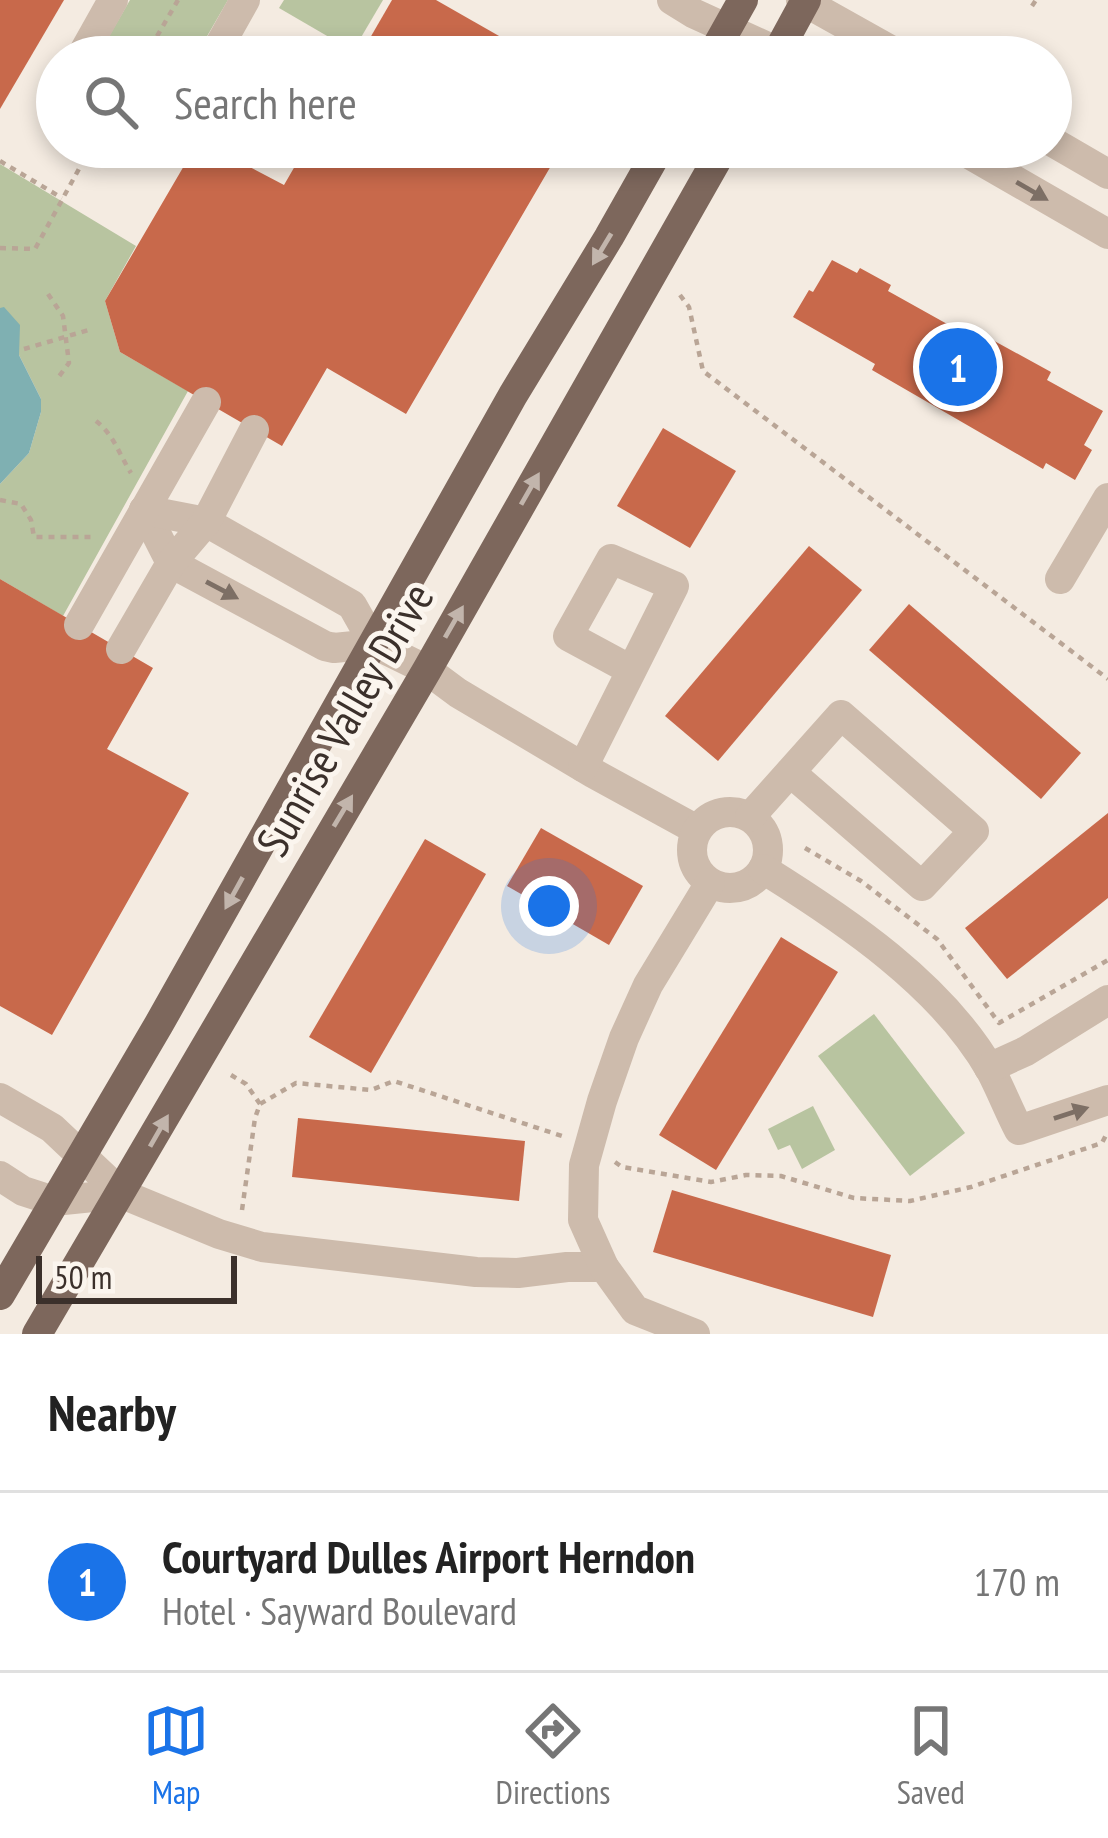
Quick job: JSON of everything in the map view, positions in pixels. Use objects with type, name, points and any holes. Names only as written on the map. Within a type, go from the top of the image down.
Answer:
[{"type":"main road","points":[[723,36],[743,0]]},
{"type":"main road","points":[[789,36],[804,1]]},
{"type":"main road","name":"Sunrise Valley Drive","points":[[0,1295],[160,1024],[513,395],[648,168]]},
{"type":"main road","name":"Sunrise Valley Drive","points":[[38,1334],[427,670],[712,168]]},
{"type":"main road","points":[[668,248],[727,168]]},
{"type":"street","points":[[93,36],[113,0]]},
{"type":"street","points":[[229,36],[245,0]]},
{"type":"street","points":[[672,0],[742,36]]},
{"type":"street","points":[[804,1],[866,36]]},
{"type":"street","points":[[1072,153],[1108,174]]},
{"type":"street","points":[[993,168],[1108,234]]},
{"type":"street","points":[[79,625],[206,402]]},
{"type":"street","points":[[121,649],[171,562],[206,522],[254,430]]},
{"type":"street","points":[[150,499],[206,522],[352,605],[374,644]]},
{"type":"street","points":[[150,499],[171,562],[326,646],[374,644],[427,670],[458,693],[697,830]]},
{"type":"street","points":[[1060,579],[1104,518]]},
{"type":"street","points":[[584,767],[632,670]]},
{"type":"street","points":[[750,817],[790,772],[841,715],[974,831],[922,886],[790,772]]},
{"type":"street","points":[[715,814],[750,817],[766,835],[768,858],[763,869],[745,885],[733,888],[710,883],[692,854],[697,830],[715,814]]},
{"type":"street","points":[[763,869],[876,945],[910,975],[989,1068],[1019,1130],[1108,1100]]},
{"type":"street","points":[[695,1334],[635,1310],[604,1267],[584,1220],[584,1166],[624,1038],[648,985],[710,883]]},
{"type":"street","points":[[989,1068],[1108,1000]]},
{"type":"street","points":[[0,1098],[52,1128],[122,1193],[262,1247],[476,1272],[604,1267]]},
{"type":"street","points":[[0,1176],[23,1191],[54,1201],[122,1193]]},
{"type":"path","points":[[157,36],[178,0]]},
{"type":"path","points":[[0,161],[63,198]]},
{"type":"path","points":[[0,248],[35,249],[79,168]]},
{"type":"path","points":[[48,294],[63,316],[68,363],[57,379]]},
{"type":"path","points":[[680,295],[689,307],[703,371],[1108,679]]},
{"type":"path","points":[[24,349],[92,329]]},
{"type":"path","points":[[96,422],[117,443],[121,458],[150,499]]},
{"type":"path","points":[[0,500],[21,504],[34,537],[88,536],[120,553]]},
{"type":"path","points":[[805,848],[861,881],[937,939],[999,1023],[1108,960]]},
{"type":"path","points":[[231,1075],[246,1084],[260,1104]]},
{"type":"path","points":[[238,1240],[260,1104],[296,1083],[371,1090],[394,1081],[590,1144],[622,1166],[711,1182],[746,1175],[781,1176],[854,1198],[910,1201],[971,1187],[1102,1143],[1108,1130]]},
{"type":"green space","points":[[130,0],[228,0],[207,36],[109,36]]},
{"type":"green space","points":[[284,0],[383,0],[362,36],[327,36],[279,8]]},
{"type":"green space","points":[[0,164],[136,246],[105,301],[120,352],[188,391],[63,616],[0,579],[0,484],[29,453],[41,399],[19,355],[4,308],[0,308]]},
{"type":"green space","points":[[874,1014],[965,1133],[910,1176],[818,1056]]},
{"type":"green space","points":[[813,1106],[835,1150],[802,1169],[790,1145],[778,1150],[768,1129]]},
{"type":"water","points":[[0,308],[20,325],[19,355],[41,399],[41,412],[29,453],[0,484]]},
{"type":"building","points":[[0,0],[64,0],[43,36],[36,36],[36,48],[0,109]]},
{"type":"building","points":[[392,0],[436,0],[499,36],[371,36]]},
{"type":"building","points":[[183,168],[252,168],[284,185],[294,168],[550,168],[406,414],[327,368],[282,446],[120,352],[105,301]]},
{"type":"building","points":[[832,260],[891,285],[888,291],[974,339],[978,332],[1051,372],[1047,380],[1103,411],[1084,445],[1092,450],[1075,480],[1046,463],[1043,469],[872,370],[875,364],[793,317]]},
{"type":"building","points":[[663,428],[736,471],[690,548],[617,506]]},
{"type":"building","points":[[809,546],[862,590],[718,761],[665,716]]},
{"type":"building","points":[[0,579],[153,668],[107,749],[189,793],[52,1035],[0,1006]]},
{"type":"building","points":[[909,604],[1081,753],[1041,799],[869,650]]},
{"type":"building","points":[[1108,813],[1108,898],[1007,979],[965,928]]},
{"type":"building","points":[[541,828],[643,886],[609,945],[507,886]]},
{"type":"building","points":[[425,839],[486,874],[371,1073],[309,1037]]},
{"type":"building","points":[[781,937],[838,972],[716,1170],[659,1135]]},
{"type":"building","points":[[298,1118],[525,1141],[519,1201],[292,1177]]},
{"type":"building","points":[[672,1190],[891,1255],[873,1317],[653,1252]]},
{"type":"place","name":"Courtyard Dulles Airport Herndon","points":[[958,367]]}]
